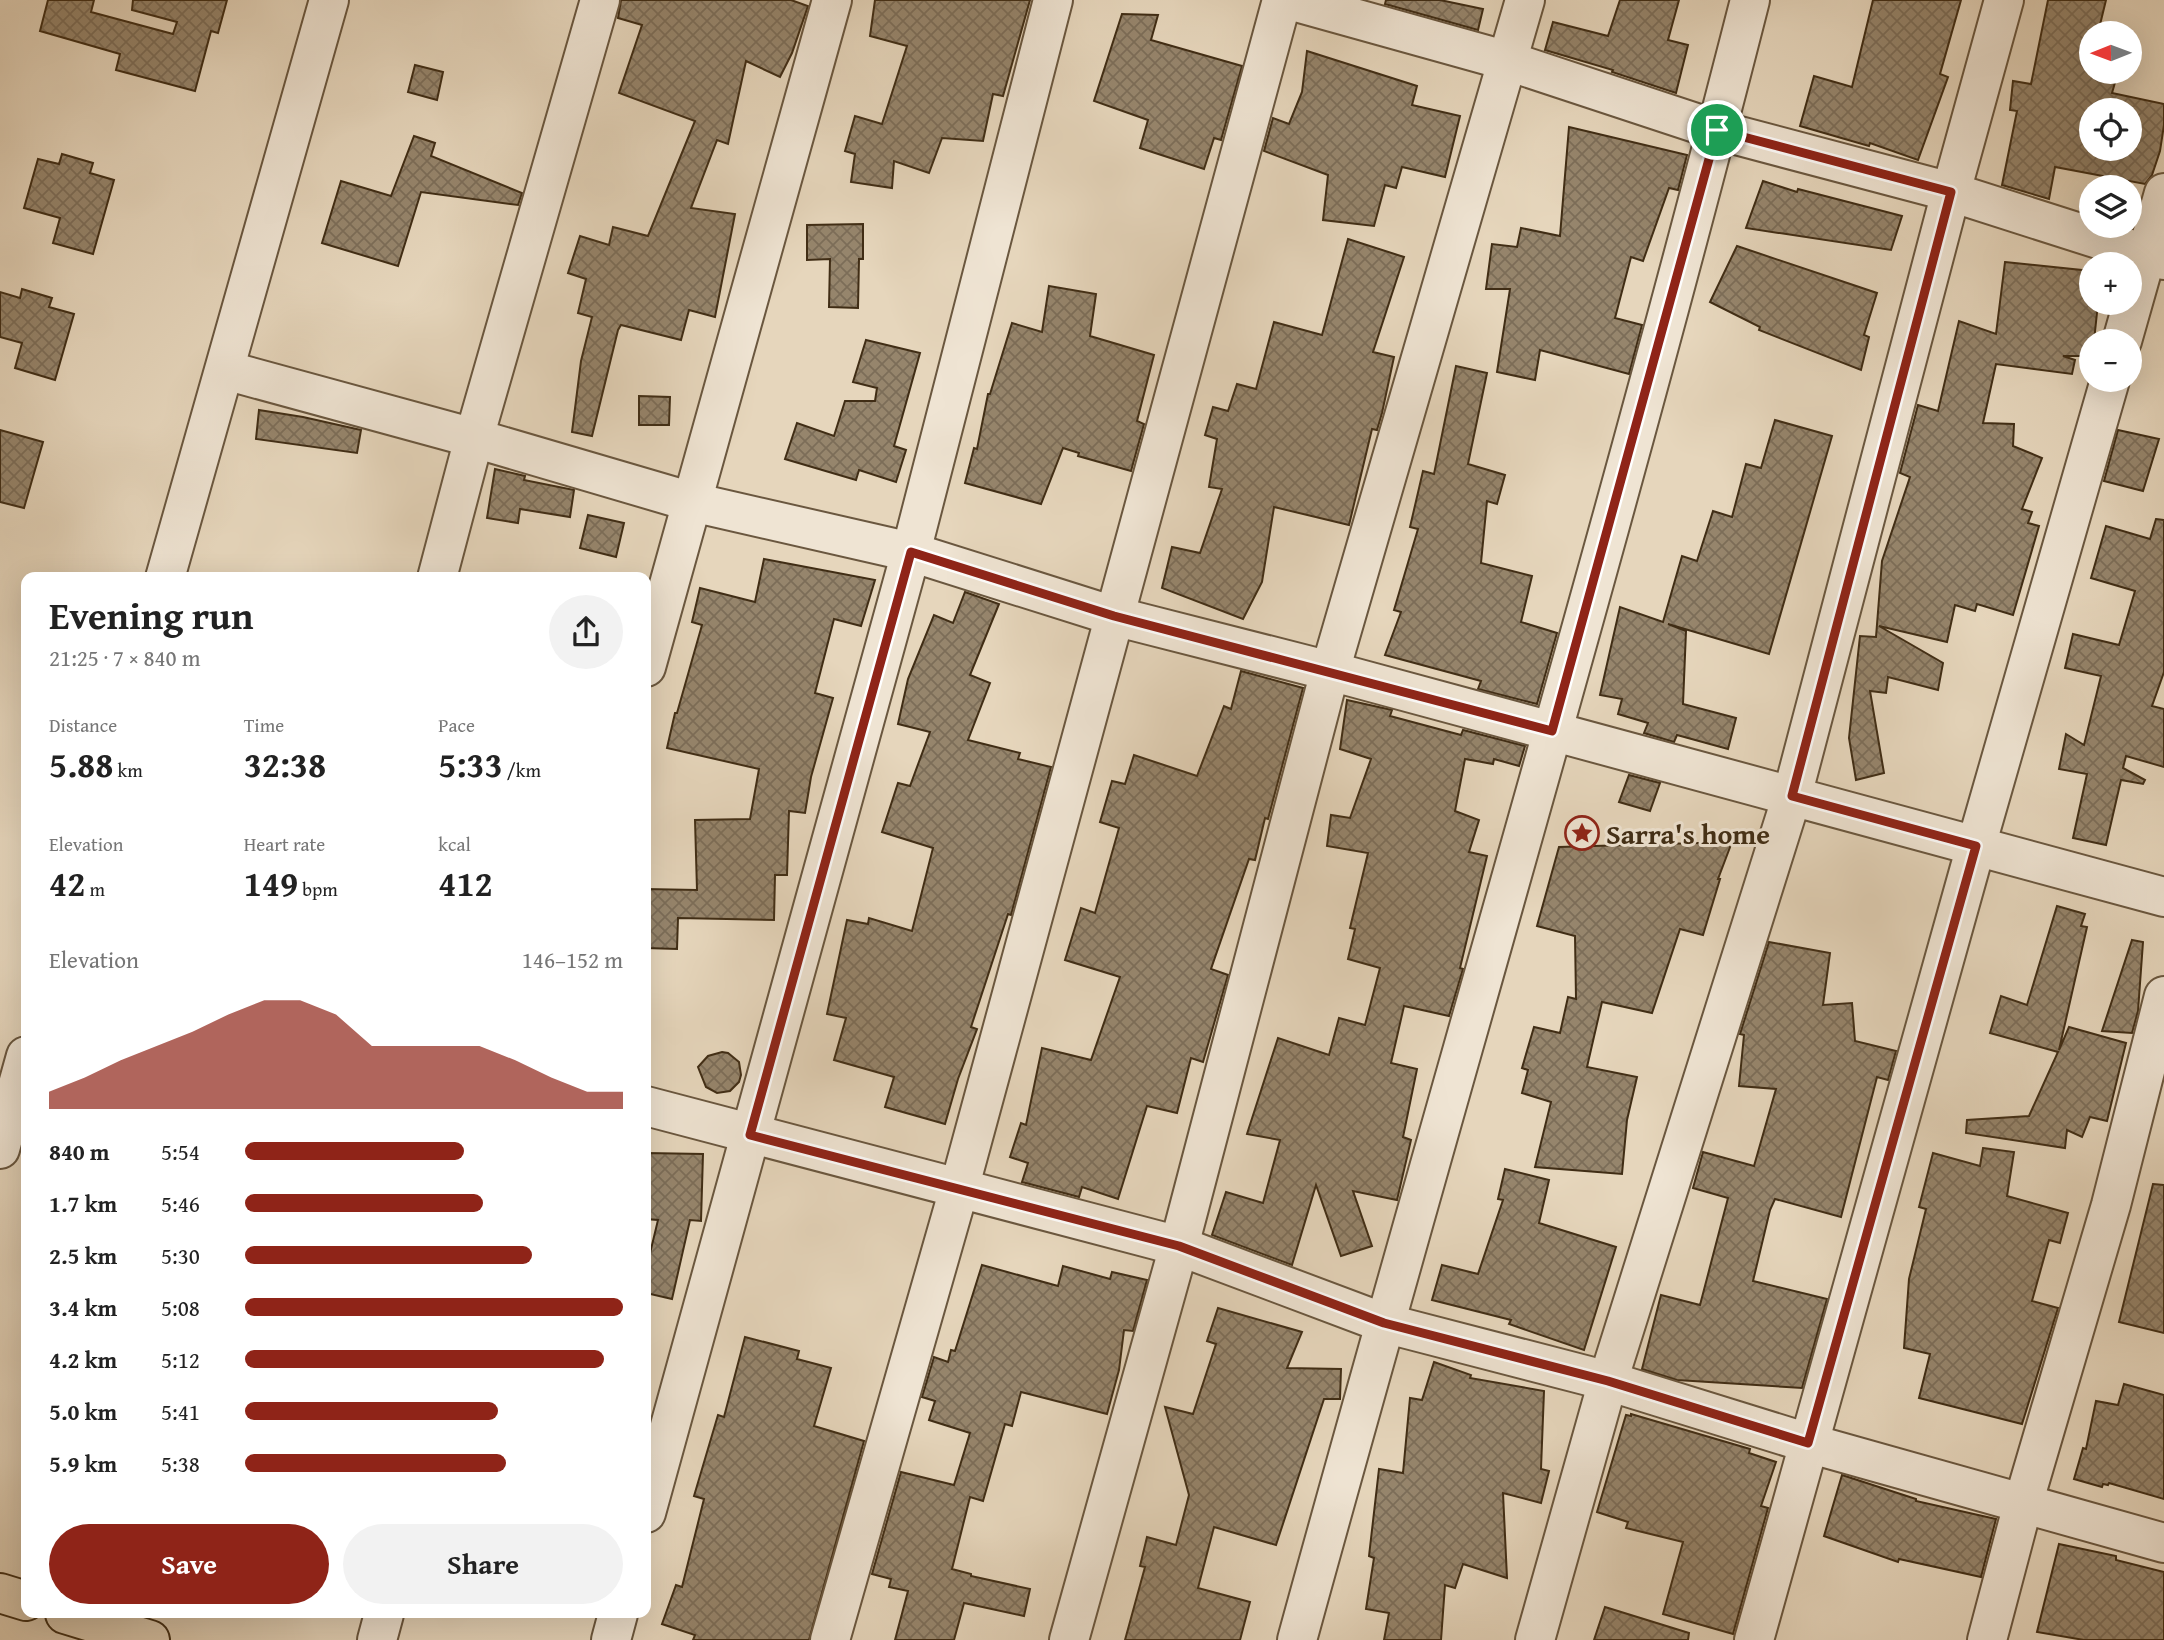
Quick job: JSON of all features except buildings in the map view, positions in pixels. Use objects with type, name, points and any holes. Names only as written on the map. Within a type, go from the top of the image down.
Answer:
[{"type":"main road","points":[[0,1593],[21,1599]]},
{"type":"main road","points":[[84,1618],[138,1629]]},
{"type":"street","points":[[167,572],[329,0]]},
{"type":"street","points":[[439,572],[474,438],[600,0]]},
{"type":"street","points":[[651,649],[832,0]]},
{"type":"street","points":[[651,1495],[911,552],[1053,0]]},
{"type":"street","points":[[830,1640],[960,1189],[1282,0]]},
{"type":"street","points":[[1289,0],[1508,61],[1717,130],[1951,192],[2155,258]]},
{"type":"street","points":[[1069,1640],[1179,1246],[1330,671],[1525,0]]},
{"type":"street","points":[[1297,1640],[1552,731],[1717,130],[1750,0]]},
{"type":"street","points":[[1535,1640],[1608,1381],[1792,796],[2004,0]]},
{"type":"street","points":[[2127,329],[2155,258],[2164,193]]},
{"type":"street","points":[[225,370],[474,438],[692,502],[911,552],[1114,616],[1330,671],[2164,897]]},
{"type":"street","points":[[1754,1640],[1976,846],[2107,392]]},
{"type":"street","points":[[1987,1640],[2023,1504],[2111,1205],[2164,996]]},
{"type":"street","points":[[0,1149],[21,1074]]},
{"type":"street","points":[[651,1107],[1179,1246],[1384,1323],[1608,1381],[1808,1443],[2164,1543]]},
{"type":"street","points":[[377,1640],[383,1618]]},
{"type":"street","points":[[611,1640],[617,1618]]},
{"type":"place","name":"Sarra's home","points":[[1582,833]]},
{"type":"route","points":[[1717,130],[1951,192],[1792,796],[1976,846],[1808,1443],[1608,1381],[1384,1323],[1179,1246],[750,1135],[911,552],[1114,616],[1552,731],[1717,130]]}]
